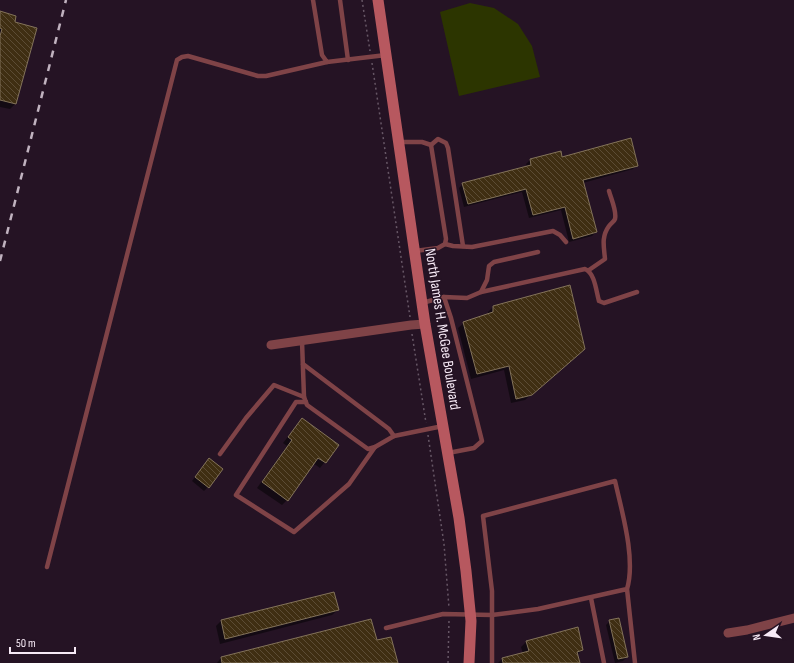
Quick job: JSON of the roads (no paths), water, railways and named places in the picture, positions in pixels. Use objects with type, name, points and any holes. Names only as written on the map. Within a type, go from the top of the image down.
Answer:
[{"type":"main road","name":"North James H. McGee Boulevard","points":[[378,0],[400,142],[422,303],[466,571],[470,615],[469,663]]},
{"type":"street","points":[[271,346],[426,324]]},
{"type":"street","points":[[728,633],[747,630],[794,618]]},
{"type":"lane","points":[[313,0],[322,55],[327,62]]},
{"type":"lane","points":[[340,0],[348,60]]},
{"type":"lane","points":[[47,567],[178,60],[182,57],[188,56],[258,76],[266,76],[327,62],[386,55]]},
{"type":"lane","points":[[431,145],[438,140],[446,143],[448,148],[462,246]]},
{"type":"lane","points":[[400,142],[422,142],[431,145]]},
{"type":"lane","points":[[431,145],[446,239],[445,244]]},
{"type":"lane","points":[[422,303],[444,297],[467,298],[481,292],[585,269],[589,270],[606,259],[603,243],[605,234],[615,217],[609,191]]},
{"type":"lane","points":[[415,251],[438,248],[445,244],[452,246],[472,247],[553,231],[560,235],[566,242]]},
{"type":"lane","points":[[481,292],[487,280],[489,266],[494,262],[538,252]]},
{"type":"lane","points":[[589,270],[592,275],[599,301],[604,303],[637,292]]},
{"type":"lane","points":[[444,297],[451,318],[482,441],[474,448],[447,453]]},
{"type":"lane","points":[[302,341],[305,400],[307,405],[368,448],[375,447],[394,436],[443,426]]},
{"type":"lane","points":[[303,364],[388,429],[394,436]]},
{"type":"lane","points":[[220,454],[246,418],[274,385],[305,400]]},
{"type":"lane","points":[[305,400],[296,402],[236,495],[294,532],[349,484],[375,447]]},
{"type":"lane","points":[[492,663],[492,591],[483,516],[615,481],[630,558],[631,572],[627,589],[635,663]]},
{"type":"lane","points":[[386,628],[443,614],[492,615],[538,609],[627,589]]},
{"type":"lane","points":[[591,598],[604,663]]},
{"type":"railway","points":[[0,261],[66,0]]}]
